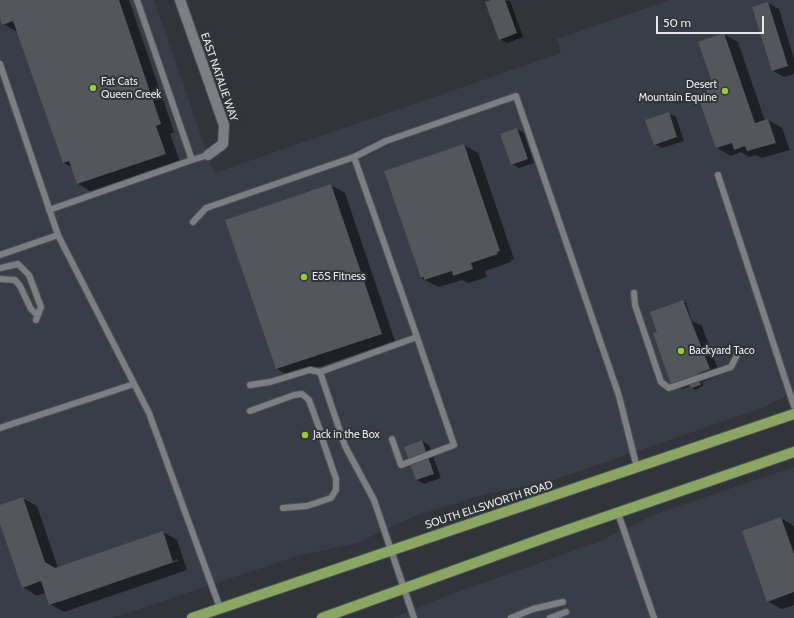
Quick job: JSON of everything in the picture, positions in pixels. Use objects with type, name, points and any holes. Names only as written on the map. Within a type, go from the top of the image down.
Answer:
[{"type":"main road","name":"SOUTH ELLSWORTH ROAD","points":[[192,618],[794,414]]},
{"type":"main road","points":[[322,618],[794,452]]},
{"type":"street","name":"EAST NATALIE WAY","points":[[180,0],[224,125],[223,144],[208,155]]},
{"type":"lane","points":[[137,0],[192,160]]},
{"type":"lane","points":[[0,64],[58,235],[148,413],[220,608]]},
{"type":"lane","points":[[193,222],[206,208],[354,157],[386,141],[516,96],[619,396],[636,468]]},
{"type":"lane","points":[[50,210],[208,155]]},
{"type":"lane","points":[[354,157],[454,445],[401,465],[392,439]]},
{"type":"lane","points":[[718,176],[794,406]]},
{"type":"lane","points":[[0,255],[58,235]]},
{"type":"lane","points":[[0,268],[18,264],[30,275],[41,307],[36,318],[20,286],[15,280],[0,279]]},
{"type":"lane","points":[[634,293],[635,305],[661,382],[670,388],[731,367],[738,353]]},
{"type":"lane","points":[[250,386],[270,382],[310,370],[320,372],[417,338]]},
{"type":"lane","points":[[320,372],[345,446],[374,500],[414,618]]},
{"type":"lane","points":[[0,428],[134,384]]},
{"type":"lane","points":[[250,411],[294,395],[302,394],[309,400],[320,430]]},
{"type":"lane","points":[[283,508],[307,506],[331,498],[336,490],[336,479],[323,441]]},
{"type":"lane","points":[[618,513],[654,618]]},
{"type":"lane","points":[[511,618],[533,609],[563,602]]},
{"type":"lane","points":[[550,618],[566,612]]},
{"type":"shaded area","points":[[0,0],[154,0],[214,173],[561,53],[557,39],[670,0],[794,0],[794,392],[762,408],[548,482],[485,494],[415,516],[357,543],[297,556],[112,618],[0,618]]},
{"type":"shaded area","points":[[794,467],[794,618],[392,618],[441,598],[598,542],[658,513]]},
{"type":"building","name":"Fat Cats Queen Creek","points":[[0,0],[119,0],[161,124],[156,126],[166,154],[77,184],[69,161],[63,163],[13,21],[2,25],[0,18]]},
{"type":"building","points":[[491,0],[505,0],[517,33],[499,40],[485,2]]},
{"type":"building","points":[[768,2],[788,66],[772,71],[752,7]]},
{"type":"building","name":"Desert Mountain Equine","points":[[724,33],[755,123],[768,119],[776,143],[747,151],[745,146],[734,150],[732,143],[716,148],[697,94],[714,88],[698,42]]},
{"type":"building","points":[[669,112],[677,137],[654,145],[645,120]]},
{"type":"building","points":[[517,128],[528,159],[511,165],[500,134]]},
{"type":"building","points":[[464,144],[500,251],[497,252],[498,254],[471,263],[473,269],[453,276],[452,271],[424,280],[424,277],[421,278],[384,171]]},
{"type":"building","name":"EōS Fitness","points":[[331,184],[382,334],[276,369],[225,220]]},
{"type":"building","name":"Backyard Taco","points":[[683,300],[710,369],[697,374],[701,385],[691,388],[687,378],[671,384],[653,333],[657,332],[650,312]]},
{"type":"building","points":[[422,440],[434,474],[416,480],[404,447]]},
{"type":"building","points":[[23,497],[45,562],[55,568],[163,531],[173,562],[49,605],[41,581],[22,588],[0,524],[0,505]]},
{"type":"building","points":[[781,517],[794,554],[794,592],[767,602],[742,531]]},
{"type":"place","name":"Fat Cats Queen Creek","points":[[93,88]]},
{"type":"place","name":"Desert Mountain Equine","points":[[725,91]]},
{"type":"place","name":"EōS Fitness","points":[[304,277]]},
{"type":"place","name":"Backyard Taco","points":[[681,351]]},
{"type":"place","name":"Jack in the Box","points":[[305,435]]}]
